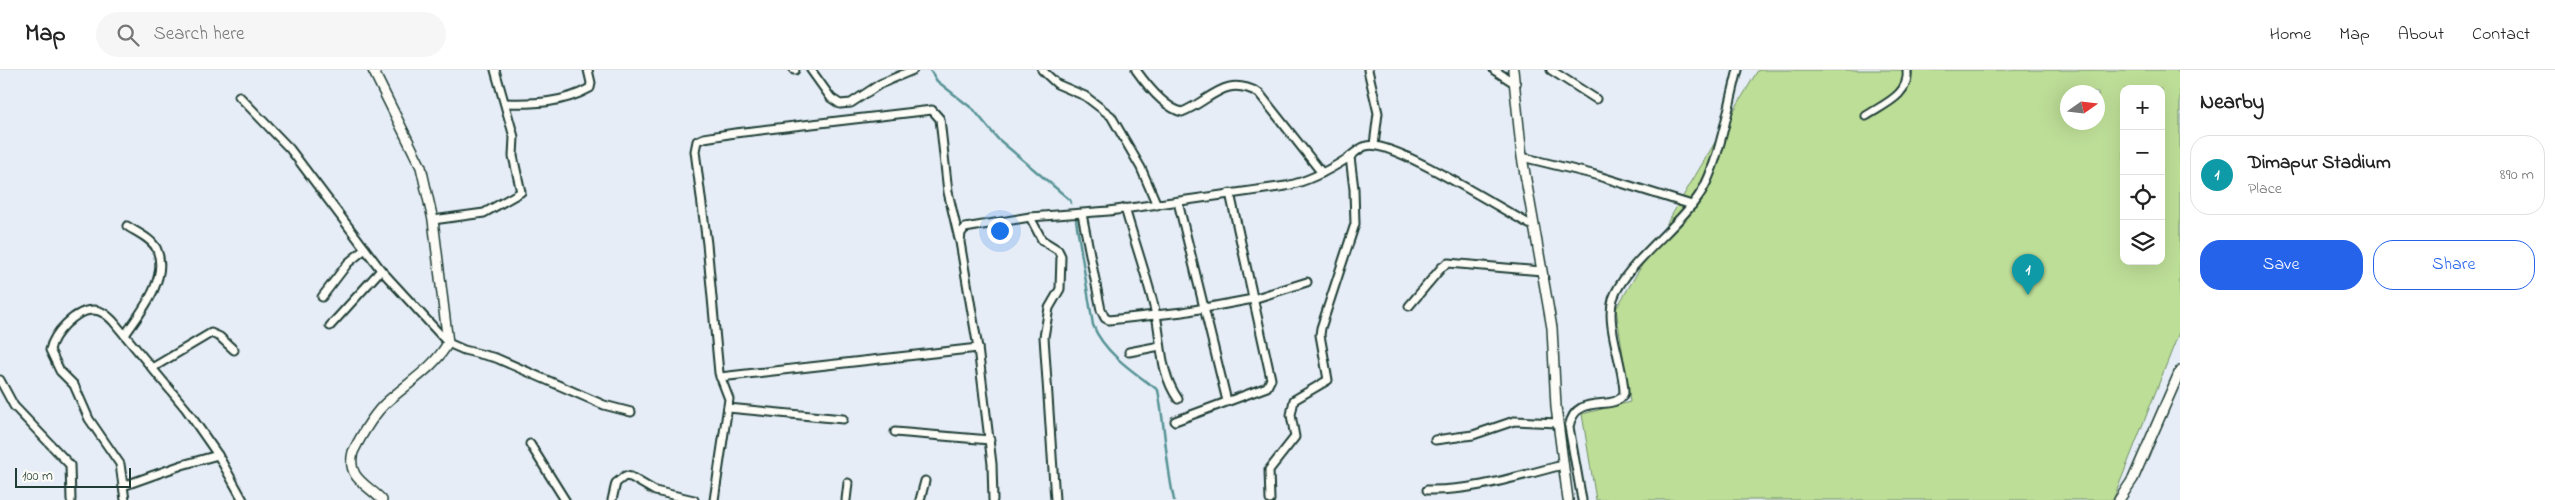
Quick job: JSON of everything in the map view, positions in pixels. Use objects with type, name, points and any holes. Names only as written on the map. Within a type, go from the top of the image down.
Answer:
[{"type":"street","points":[[373,70],[415,151],[426,183],[433,220],[448,343],[442,355],[430,367],[386,403],[353,452],[351,461],[354,474],[382,500]]},
{"type":"street","points":[[433,220],[484,213],[521,192],[513,156],[514,137],[495,70]]},
{"type":"street","points":[[505,103],[537,104],[572,97],[590,88],[592,83],[588,70]]},
{"type":"street","points":[[811,70],[835,102],[846,104],[857,100],[880,84],[913,70]]},
{"type":"street","points":[[1042,70],[1057,84],[1085,96],[1111,116],[1141,168],[1157,205]]},
{"type":"street","points":[[1136,70],[1164,101],[1175,110],[1182,112],[1226,87],[1248,87],[1259,92],[1322,173]]},
{"type":"street","points":[[1368,70],[1378,113],[1374,145]]},
{"type":"street","points":[[1494,70],[1516,84]]},
{"type":"street","points":[[1513,70],[1516,84],[1522,157],[1552,328],[1558,423],[1568,500]]},
{"type":"street","points":[[1551,70],[1596,99]]},
{"type":"street","points":[[1582,500],[1569,426],[1571,416],[1577,409],[1587,405],[1616,401],[1624,394],[1613,324],[1613,300],[1625,278],[1692,205],[1706,185],[1738,70]]},
{"type":"street","points":[[1866,116],[1902,93],[1907,84],[1907,70]]},
{"type":"street","points":[[239,96],[290,149],[381,270],[448,343],[464,350],[496,358],[604,405],[631,412]]},
{"type":"street","points":[[714,500],[728,408],[728,393],[720,378],[695,145],[700,139],[784,126],[932,110],[937,112],[940,119],[948,192],[960,242],[978,348],[990,440],[993,500]]},
{"type":"street","points":[[960,242],[961,233],[965,228],[1030,217],[1082,214],[1157,205],[1305,182],[1350,157],[1361,148],[1374,145],[1401,154],[1533,226]]},
{"type":"street","points":[[1270,500],[1269,470],[1295,437],[1291,415],[1294,400],[1328,380],[1320,335],[1355,224],[1354,189],[1350,157]]},
{"type":"street","points":[[1522,157],[1592,174],[1692,205]]},
{"type":"street","points":[[1175,420],[1261,390],[1270,384],[1271,372],[1230,193]]},
{"type":"street","points":[[1178,202],[1227,401]]},
{"type":"street","points":[[1125,208],[1156,315],[1164,372],[1169,386],[1178,399]]},
{"type":"street","points":[[1082,214],[1105,318],[1116,321],[1253,299],[1307,282]]},
{"type":"street","points":[[1030,217],[1042,240],[1058,250],[1061,256],[1060,288],[1048,308],[1044,337],[1055,500]]},
{"type":"street","points":[[125,335],[155,289],[158,264],[157,250],[151,242],[127,226]]},
{"type":"street","points":[[322,297],[348,263],[365,248]]},
{"type":"street","points":[[1409,306],[1442,266],[1448,263],[1542,271]]},
{"type":"street","points":[[330,326],[381,270]]},
{"type":"street","points":[[125,500],[120,464],[89,419],[74,385],[60,371],[50,350],[55,336],[84,311],[95,310],[103,312],[125,335],[186,409],[218,456],[243,500]]},
{"type":"street","points":[[152,368],[184,347],[211,333],[220,337],[234,350]]},
{"type":"street","points":[[1129,352],[1160,346]]},
{"type":"street","points":[[720,378],[978,348]]},
{"type":"street","points":[[2119,500],[2133,479],[2180,371]]},
{"type":"street","points":[[0,380],[14,406],[70,465],[71,500]]},
{"type":"street","points":[[728,408],[843,419]]},
{"type":"street","points":[[1435,440],[1473,435],[1514,421],[1558,423]]},
{"type":"street","points":[[895,432],[990,440]]},
{"type":"street","points":[[530,444],[565,500]]},
{"type":"street","points":[[123,486],[182,465],[218,456]]},
{"type":"street","points":[[1427,490],[1470,488],[1563,464]]},
{"type":"street","points":[[612,500],[616,483],[625,476],[639,481],[654,491],[694,500]]},
{"type":"street","points":[[920,500],[925,481]]},
{"type":"street","points":[[846,500],[848,483]]},
{"type":"green space","points":[[1758,70],[2180,70],[2180,330],[2113,500],[1596,500],[1582,414],[1630,402],[1616,309]]},
{"type":"waterway","points":[[930,70],[937,81],[974,110],[997,138],[1070,200],[1071,203]]},
{"type":"waterway","points":[[1076,220],[1093,325],[1112,353],[1158,390],[1174,500]]},
{"type":"place","name":"Dimapur Stadium","points":[[2028,295]]}]
